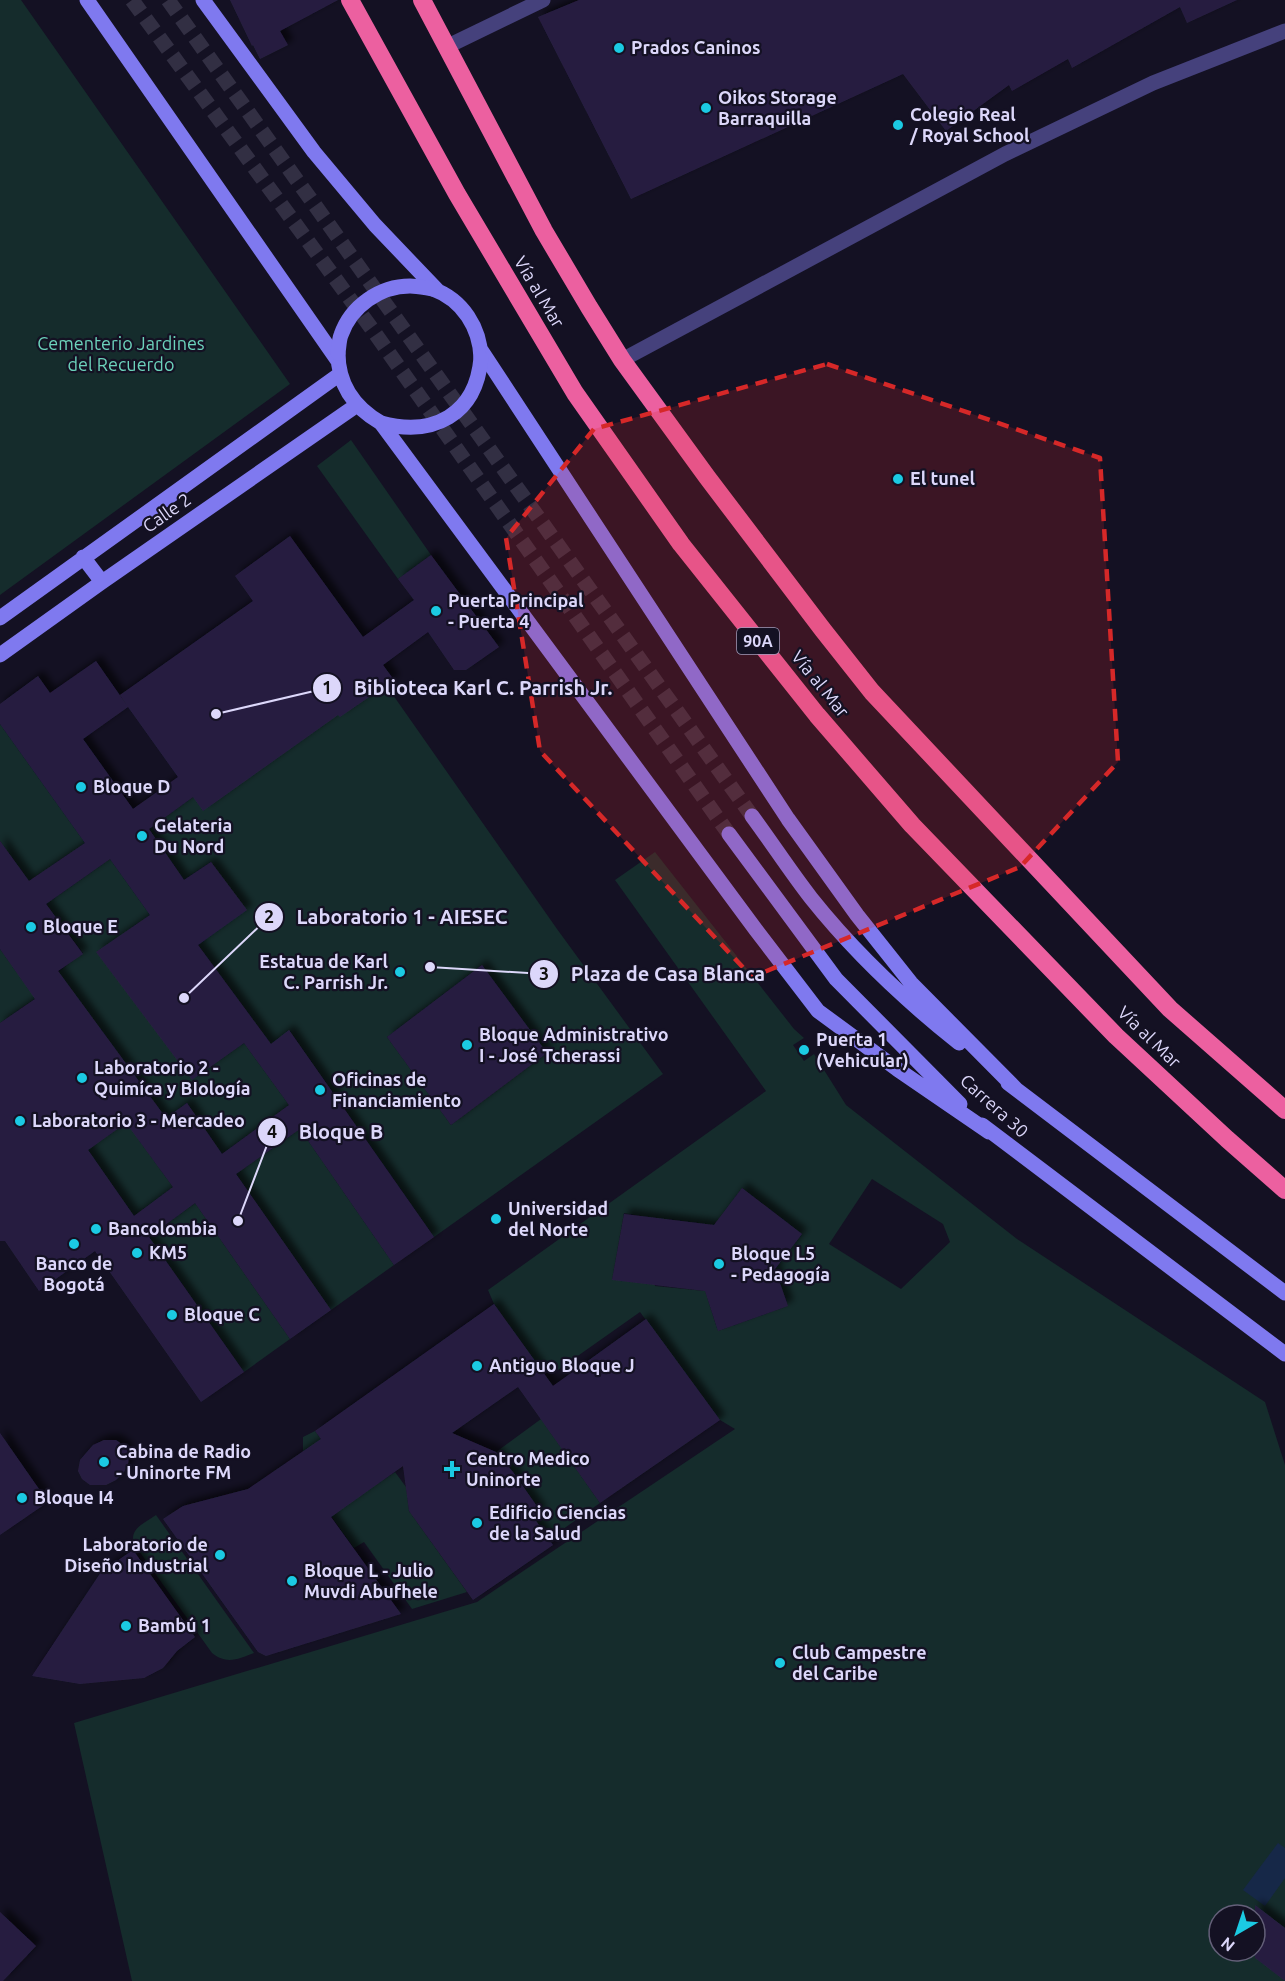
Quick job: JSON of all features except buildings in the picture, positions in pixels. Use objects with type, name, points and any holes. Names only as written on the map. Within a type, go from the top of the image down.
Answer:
[{"type":"highway","name":"Vía al Mar","points":[[350,0],[457,194],[574,393],[681,544],[817,716],[912,825],[1116,1036],[1285,1190]]},
{"type":"highway","name":"Vía al Mar","points":[[422,0],[544,231],[622,360],[722,497],[872,692],[1170,1009],[1285,1110]]},
{"type":"main road","points":[[87,0],[339,363],[350,396],[357,405],[381,423],[748,920],[818,1011],[989,1132]]},
{"type":"main road","points":[[203,0],[322,161],[375,225],[435,290]]},
{"type":"main road","points":[[339,363],[341,335],[352,315],[368,299],[388,288],[411,285],[435,290],[455,301],[469,317],[478,335],[481,354],[480,374],[472,393],[459,410],[442,421],[423,428],[401,428],[381,423]]},
{"type":"main road","points":[[481,354],[781,809],[857,915],[911,983],[1016,1089]]},
{"type":"main road","name":"Calle 2","points":[[0,618],[339,363]]},
{"type":"main road","name":"Calle 2","points":[[0,655],[357,405]]},
{"type":"main road","points":[[83,557],[102,582]]},
{"type":"main road","name":"Carrera 30","points":[[752,816],[811,898],[848,941],[918,1011],[1016,1089],[1285,1293]]},
{"type":"main road","name":"Carrera 30","points":[[729,834],[836,979],[989,1132],[1285,1354]]},
{"type":"street","points":[[446,47],[543,0]]},
{"type":"street","points":[[622,360],[1005,154],[1153,83],[1285,31]]},
{"type":"highlighted area","points":[[827,364],[1100,458],[1118,762],[1020,867],[752,977],[540,751],[506,538],[594,429]]},
{"type":"green space","name":"Cementerio Jardines del Recuerdo","points":[[0,0],[21,0],[290,384],[0,595]]},
{"type":"green space","points":[[351,440],[431,555],[398,579],[317,466]]},
{"type":"green space","points":[[386,685],[557,929],[663,1074],[434,1237],[290,1031],[271,1044],[198,945],[246,910],[211,862],[184,880],[149,829],[193,797]],"holes":[[[482,965],[547,1053],[451,1125],[387,1037]]]},
{"type":"green space","points":[[0,724],[85,843],[29,881],[0,841]]},
{"type":"green space","name":"Club Campestre del Caribe","points":[[655,852],[794,1029],[804,1038],[793,1045],[804,1061],[814,1054],[846,1105],[1017,1239],[1265,1402],[1285,1465],[1285,1981],[132,1981],[74,1723],[477,1602],[735,1429],[720,1420],[640,1312],[555,1372],[541,1370],[494,1304],[488,1290],[766,1091],[615,880]],"holes":[[[872,1179],[943,1224],[950,1242],[901,1289],[829,1244]],[[742,1188],[802,1234],[775,1269],[788,1306],[718,1331],[705,1291],[655,1286],[668,1219],[714,1225]],[[624,1213],[654,1218],[612,1280]]]},
{"type":"green space","points":[[110,859],[150,915],[97,952],[193,1079],[244,1043],[289,1105],[222,1154],[187,1103],[166,1118],[58,972],[83,953],[46,904]]},
{"type":"green space","points":[[0,949],[30,991],[46,991],[0,1023]]},
{"type":"green space","points":[[0,1040],[81,1154],[135,1117],[147,1132],[138,1139],[173,1187],[134,1216],[99,1166],[81,1179],[0,1064]]},
{"type":"green space","points":[[300,1129],[394,1265],[331,1310],[236,1174]]},
{"type":"green space","points":[[195,1203],[290,1339],[244,1372],[149,1237]]},
{"type":"green space","points":[[541,1419],[600,1503],[549,1539],[534,1518],[541,1512],[496,1452]]},
{"type":"green space","points":[[315,1431],[361,1495],[395,1472],[406,1487],[409,1511],[467,1592],[412,1609],[364,1542],[354,1548],[292,1462],[303,1453],[303,1437]]},
{"type":"green space","points":[[156,1515],[254,1653],[228,1660],[212,1653],[134,1544],[133,1538],[136,1530]]},
{"type":"water","points":[[1278,1843],[1285,1848],[1285,1878],[1267,1903],[1261,1903],[1243,1890]]},
{"type":"tunnel","points":[[132,0],[372,329],[729,834]]},
{"type":"tunnel","points":[[168,0],[752,816]]},
{"type":"place","name":"Prados Caninos","points":[[619,48]]},
{"type":"place","name":"Oikos Storage Barraquilla","points":[[706,108]]},
{"type":"place","name":"Colegio Real / Royal School","points":[[898,125]]},
{"type":"place","name":"El tunel","points":[[898,479]]},
{"type":"place","name":"Puerta Principal - Puerta 4","points":[[436,611]]},
{"type":"place","name":"Biblioteca Karl C. Parrish Jr.","points":[[216,714]]},
{"type":"place","name":"Bloque D","points":[[81,787]]},
{"type":"place","name":"Gelateria Du Nord","points":[[142,836]]},
{"type":"place","name":"Bloque E","points":[[31,927]]},
{"type":"place","name":"Plaza de Casa Blanca","points":[[430,967]]},
{"type":"place","name":"Estatua de Karl C. Parrish Jr.","points":[[400,972]]},
{"type":"place","name":"Laboratorio 1 - AIESEC","points":[[184,998]]},
{"type":"place","name":"Bloque Administrativo I - José Tcherassi","points":[[467,1045]]},
{"type":"place","name":"Puerta 1 (Vehicular)","points":[[804,1050]]},
{"type":"place","name":"Laboratorio 2 - Quimíca y BIología","points":[[82,1078]]},
{"type":"place","name":"Oficinas de Financiamiento","points":[[320,1090]]},
{"type":"place","name":"Laboratorio 3 - Mercadeo","points":[[20,1121]]},
{"type":"place","name":"Universidad del Norte","points":[[496,1219]]},
{"type":"place","name":"Bloque B","points":[[238,1221]]},
{"type":"place","name":"Bancolombia","points":[[96,1229]]},
{"type":"place","name":"Banco de Bogotá","points":[[74,1244]]},
{"type":"place","name":"KM5","points":[[137,1253]]},
{"type":"place","name":"Bloque L5 - Pedagogía","points":[[719,1264]]},
{"type":"place","name":"Bloque C","points":[[172,1315]]},
{"type":"place","name":"Antiguo Bloque J","points":[[477,1366]]},
{"type":"place","name":"Cabina de Radio - Uninorte FM","points":[[104,1462]]},
{"type":"place","name":"Centro Medico Uninorte","points":[[452,1469]]},
{"type":"place","name":"Bloque I4","points":[[22,1498]]},
{"type":"place","name":"Edificio Ciencias de la Salud","points":[[477,1523]]},
{"type":"place","name":"Laboratorio de Diseño Industrial","points":[[220,1555]]},
{"type":"place","name":"Bloque L - Julio Muvdi Abufhele","points":[[292,1581]]},
{"type":"place","name":"Bambú 1","points":[[126,1626]]},
{"type":"place","name":"Club Campestre del Caribe","points":[[780,1663]]}]
